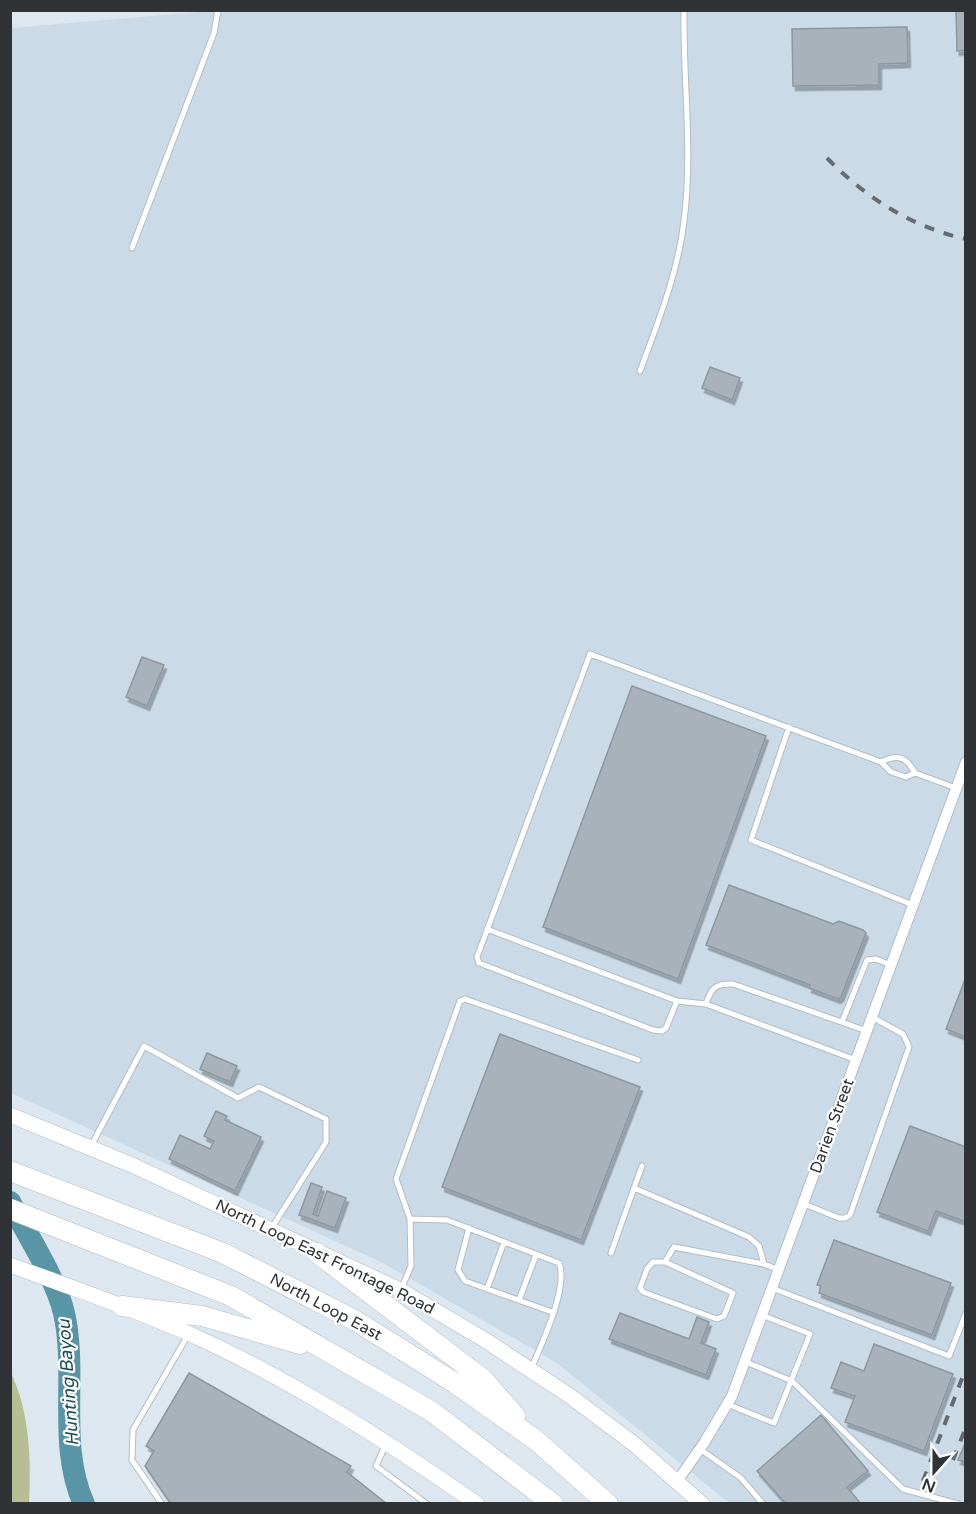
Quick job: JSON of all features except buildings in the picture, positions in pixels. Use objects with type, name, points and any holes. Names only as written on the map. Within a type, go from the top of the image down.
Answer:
[{"type":"highway","name":"North Loop East","points":[[10,1171],[223,1252],[287,1284],[401,1347],[537,1441],[608,1503]]},
{"type":"highway","points":[[10,1209],[231,1296],[431,1411],[553,1503]]},
{"type":"highway","points":[[317,1253],[483,1379],[537,1441]]},
{"type":"highway","points":[[122,1306],[202,1316],[340,1357]]},
{"type":"main road","name":"North Loop East Frontage Road","points":[[10,1115],[90,1148],[400,1290],[531,1369],[634,1444],[702,1503]]},
{"type":"main road","points":[[10,1265],[122,1306],[189,1334],[319,1400],[387,1442],[477,1503]]},
{"type":"street","name":"Darien Street","points":[[678,1480],[727,1404],[745,1361],[966,762]]},
{"type":"lane","points":[[132,248],[214,33],[218,10]]},
{"type":"lane","points":[[640,371],[670,289],[684,223],[688,170],[684,10]]},
{"type":"lane","points":[[677,1000],[666,1028],[662,1031],[653,1030],[480,963],[477,957],[590,654],[881,762],[891,772],[906,777],[915,773]]},
{"type":"lane","points":[[789,727],[751,840],[913,905]]},
{"type":"lane","points":[[881,762],[895,756],[903,758],[915,773],[956,788]]},
{"type":"lane","points":[[487,930],[677,1000],[706,1004],[856,1060]]},
{"type":"lane","points":[[842,1022],[867,960],[876,959],[891,965]]},
{"type":"lane","points":[[706,1004],[714,987],[720,983],[733,984],[867,1031]]},
{"type":"lane","points":[[400,1290],[411,1266],[410,1219],[396,1179],[460,1001],[465,999],[638,1060]]},
{"type":"lane","points":[[804,1204],[839,1218],[850,1215],[909,1047],[903,1034],[872,1017]]},
{"type":"lane","points":[[90,1148],[144,1046],[238,1098],[259,1088],[326,1119],[326,1142],[270,1230]]},
{"type":"lane","points":[[611,1253],[642,1166]]},
{"type":"lane","points":[[634,1188],[749,1237],[759,1246],[764,1264]]},
{"type":"lane","points":[[410,1219],[447,1220],[559,1263],[562,1271],[552,1312],[531,1369]]},
{"type":"lane","points":[[469,1228],[458,1270],[465,1281],[552,1312]]},
{"type":"lane","points":[[487,1289],[504,1242]]},
{"type":"lane","points":[[665,1262],[674,1247],[764,1264],[779,1270]]},
{"type":"lane","points":[[519,1300],[536,1255]]},
{"type":"lane","points":[[653,1262],[665,1262],[730,1290],[733,1293],[724,1316],[717,1319],[643,1292],[640,1288],[647,1269],[653,1262]]},
{"type":"lane","points":[[772,1287],[949,1356],[966,1313]]},
{"type":"lane","points":[[727,1404],[774,1423],[792,1381],[810,1334],[762,1315]]},
{"type":"lane","points":[[162,1503],[132,1460],[133,1430],[189,1334]]},
{"type":"lane","points":[[745,1361],[792,1381],[903,1489],[958,1503]]},
{"type":"lane","points":[[387,1442],[376,1466],[427,1503]]},
{"type":"lane","points":[[700,1449],[741,1478],[764,1503]]},
{"type":"shaded area","points":[[223,10],[965,11],[965,1503],[729,1503],[557,1363],[383,1263],[11,1093],[11,28]]},
{"type":"green space","points":[[10,1371],[22,1402],[28,1436],[29,1503],[11,1503]]},
{"type":"waterway","name":"Hunting Bayou","points":[[10,1202],[48,1271],[64,1313],[68,1337],[71,1458],[84,1504]]},
{"type":"railway","points":[[827,158],[873,198],[890,209],[926,227],[966,239]]},
{"type":"railway","points":[[923,1481],[966,1368]]},
{"type":"railway","points":[[953,1460],[966,1427]]}]
